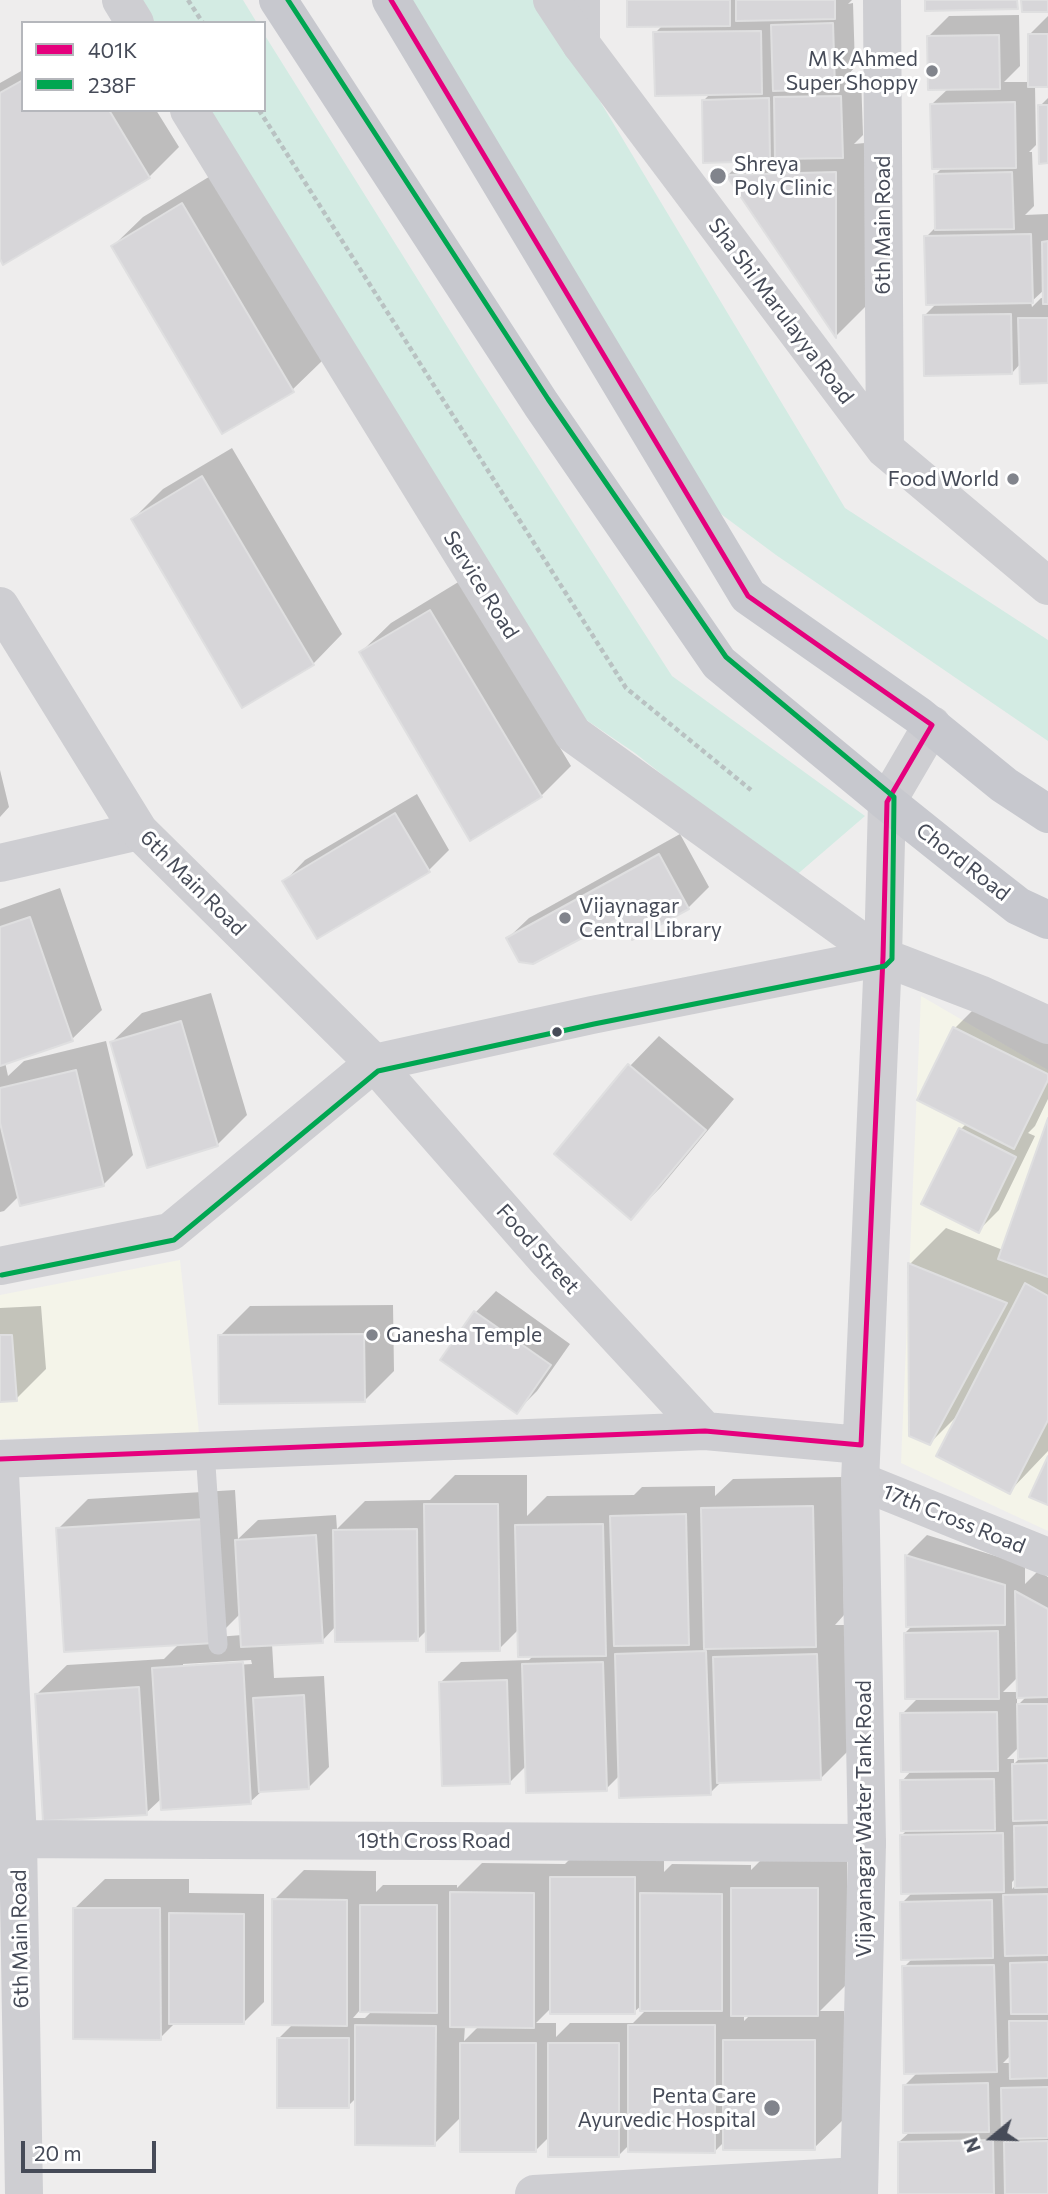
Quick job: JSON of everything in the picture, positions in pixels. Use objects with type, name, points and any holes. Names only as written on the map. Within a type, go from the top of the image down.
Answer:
[{"type":"main road","name":"Chord Road","points":[[278,0],[541,404],[719,663],[1018,906],[1048,920]]},
{"type":"main road","points":[[391,0],[748,596],[932,725],[1004,785],[1048,814]]},
{"type":"street","points":[[121,0],[134,21]]},
{"type":"street","name":"Sha Shi Marulayya Road","points":[[552,0],[581,44],[885,449],[1048,586]]},
{"type":"street","points":[[581,0],[581,44]]},
{"type":"street","name":"6th Main Road","points":[[882,0],[885,449]]},
{"type":"street","name":"Service Road","points":[[190,112],[573,734],[883,957]]},
{"type":"street","name":"6th Main Road","points":[[0,606],[139,831],[374,1063]]},
{"type":"street","points":[[887,802],[932,725]]},
{"type":"street","name":"Vijayanagar Water Tank Road","points":[[859,2185],[867,1843],[860,1463],[883,957],[887,802]]},
{"type":"street","points":[[0,863],[139,831]]},
{"type":"street","points":[[0,1266],[170,1232],[374,1063],[592,1015],[883,957],[982,995],[1048,1025]]},
{"type":"street","name":"Food Street","points":[[374,1063],[544,1257],[705,1431]]},
{"type":"street","name":"17th Cross Road","points":[[0,1459],[705,1431],[860,1463],[1048,1557]]},
{"type":"street","name":"6th Main Road","points":[[0,1475],[9,1839],[24,2194]]},
{"type":"street","name":"19th Cross Road","points":[[9,1839],[867,1843]]},
{"type":"street","points":[[534,2194],[859,2185]]},
{"type":"lane","points":[[205,1450],[218,1645]]},
{"type":"path","points":[[188,0],[202,21]]},
{"type":"path","points":[[259,112],[626,688],[751,790]]},
{"type":"shaded area","points":[[921,996],[1048,1070],[1048,1531],[901,1463]]},
{"type":"shaded area","points":[[180,1260],[199,1433],[0,1439],[0,1295]]},
{"type":"green space","points":[[135,0],[243,0],[256,21],[149,21]]},
{"type":"green space","points":[[410,0],[539,0],[845,508],[1048,640],[1048,741],[776,555],[686,488]]},
{"type":"green space","points":[[266,37],[477,374],[672,676],[865,816],[793,878],[635,753],[579,715],[206,112],[266,112]]},
{"type":"building","points":[[627,0],[730,0],[730,26],[627,27]]},
{"type":"building","points":[[736,0],[835,0],[835,19],[736,21]]},
{"type":"building","points":[[925,0],[1017,0],[1018,9],[925,11]]},
{"type":"building","points":[[1021,0],[1048,0],[1048,12],[1022,12]]},
{"type":"building","points":[[833,23],[835,89],[773,91],[771,25]]},
{"type":"building","points":[[761,31],[762,94],[655,96],[653,32]]},
{"type":"building","points":[[1028,34],[1048,34],[1048,87],[1028,87]]},
{"type":"building","points":[[999,35],[1000,89],[928,90],[927,36]]},
{"type":"building","points":[[21,81],[21,112],[110,112],[150,178],[3,265],[0,259],[0,93]]},
{"type":"building","points":[[841,96],[843,158],[775,159],[774,97]]},
{"type":"building","points":[[769,98],[770,161],[703,163],[702,100]]},
{"type":"building","points":[[1015,102],[1016,168],[932,169],[930,104]]},
{"type":"building","points":[[1038,105],[1048,105],[1048,163],[1039,164]]},
{"type":"building","points":[[836,172],[836,338],[726,175]]},
{"type":"building","points":[[1012,172],[1014,229],[935,230],[934,174]]},
{"type":"building","points":[[182,203],[294,392],[222,434],[111,246]]},
{"type":"building","points":[[1031,234],[1033,303],[926,305],[924,236]]},
{"type":"building","points":[[1048,241],[1048,304],[1043,304],[1042,242]]},
{"type":"building","points":[[1011,314],[1012,374],[924,376],[923,315]]},
{"type":"building","points":[[1018,318],[1048,318],[1048,383],[1020,384]]},
{"type":"building","points":[[202,476],[314,665],[242,708],[131,519]]},
{"type":"building","points":[[430,610],[542,797],[470,841],[359,652]]},
{"type":"building","points":[[395,813],[430,872],[317,939],[282,881]]},
{"type":"building","points":[[659,854],[689,909],[632,940],[620,918],[533,964],[519,962],[506,938]]},
{"type":"building","points":[[30,917],[73,1041],[0,1066],[0,927]]},
{"type":"building","points":[[181,1021],[218,1146],[147,1168],[110,1042]]},
{"type":"building","points":[[953,1027],[1048,1074],[1048,1080],[1014,1149],[917,1100]]},
{"type":"building","points":[[628,1064],[706,1130],[631,1220],[554,1154]]},
{"type":"building","points":[[76,1070],[104,1186],[20,1206],[0,1123],[0,1088]]},
{"type":"building","points":[[1048,1118],[1048,1277],[998,1259]]},
{"type":"building","points":[[959,1128],[1016,1157],[979,1233],[921,1204]]},
{"type":"building","points":[[908,1263],[1007,1303],[930,1445],[909,1436]]},
{"type":"building","points":[[1025,1283],[1048,1296],[1048,1420],[1010,1494],[936,1456]]},
{"type":"building","points":[[474,1311],[551,1365],[517,1414],[440,1360]]},
{"type":"building","points":[[364,1334],[365,1402],[219,1404],[218,1335]]},
{"type":"building","points":[[0,1335],[12,1335],[17,1401],[0,1402]]},
{"type":"building","points":[[1048,1456],[1048,1505],[1029,1497]]},
{"type":"building","points":[[424,1504],[498,1504],[500,1651],[426,1652]]},
{"type":"building","points":[[813,1506],[816,1647],[704,1649],[701,1508]]},
{"type":"building","points":[[686,1514],[689,1645],[614,1646],[610,1516]]},
{"type":"building","points":[[206,1519],[214,1643],[64,1652],[56,1528]]},
{"type":"building","points":[[603,1524],[606,1656],[518,1657],[515,1525]]},
{"type":"building","points":[[417,1529],[418,1641],[335,1642],[333,1530]]},
{"type":"building","points":[[316,1535],[323,1643],[241,1647],[235,1540]]},
{"type":"building","points":[[905,1555],[1005,1585],[1005,1625],[906,1627]]},
{"type":"building","points":[[1015,1591],[1048,1609],[1048,1697],[1017,1698]]},
{"type":"building","points":[[998,1631],[999,1699],[905,1699],[904,1633]]},
{"type":"building","points":[[706,1651],[711,1795],[619,1798],[615,1654]]},
{"type":"building","points":[[817,1654],[821,1780],[717,1783],[713,1657]]},
{"type":"building","points":[[243,1662],[251,1804],[161,1810],[152,1668]]},
{"type":"building","points":[[603,1662],[607,1791],[526,1793],[522,1664]]},
{"type":"building","points":[[507,1680],[510,1784],[442,1786],[439,1682]]},
{"type":"building","points":[[139,1687],[147,1815],[43,1821],[35,1694]]},
{"type":"building","points":[[304,1695],[309,1789],[259,1792],[253,1698]]},
{"type":"building","points":[[1017,1704],[1048,1704],[1048,1758],[1018,1759]]},
{"type":"building","points":[[997,1712],[998,1771],[901,1772],[900,1713]]},
{"type":"building","points":[[1048,1763],[1048,1820],[1013,1821],[1012,1764]]},
{"type":"building","points":[[994,1779],[995,1830],[901,1831],[900,1780]]},
{"type":"building","points":[[1048,1825],[1048,1887],[1015,1888],[1014,1826]]},
{"type":"building","points":[[1003,1833],[1004,1892],[901,1894],[900,1835]]},
{"type":"building","points":[[550,1877],[635,1877],[635,2014],[550,2014]]},
{"type":"building","points":[[731,1888],[818,1888],[818,2016],[731,2016]]},
{"type":"building","points":[[450,1892],[534,1893],[534,2028],[450,2027]]},
{"type":"building","points":[[640,1893],[722,1894],[722,2011],[640,2011]]},
{"type":"building","points":[[1048,1894],[1048,1955],[1005,1956],[1003,1895]]},
{"type":"building","points":[[272,1899],[347,1900],[347,2026],[272,2025]]},
{"type":"building","points":[[992,1900],[993,1958],[901,1960],[900,1902]]},
{"type":"building","points":[[360,1905],[437,1905],[437,2013],[360,2012]]},
{"type":"building","points":[[73,1908],[160,1908],[161,2040],[73,2039]]},
{"type":"building","points":[[169,1913],[244,1914],[244,2024],[169,2024]]},
{"type":"building","points":[[1048,1962],[1048,2014],[1011,2014],[1010,1963]]},
{"type":"building","points":[[994,1965],[997,2072],[904,2074],[902,1966]]},
{"type":"building","points":[[1009,2021],[1048,2021],[1048,2078],[1010,2079]]},
{"type":"building","points":[[355,2025],[436,2026],[435,2146],[355,2145]]},
{"type":"building","points":[[628,2025],[715,2025],[715,2153],[628,2152]]},
{"type":"building","points":[[277,2038],[349,2038],[349,2108],[277,2108]]},
{"type":"building","points":[[723,2040],[815,2040],[815,2150],[723,2150]]},
{"type":"building","points":[[460,2043],[536,2043],[536,2152],[460,2152]]},
{"type":"building","points":[[548,2043],[619,2043],[619,2157],[548,2157]]},
{"type":"building","points":[[988,2083],[989,2132],[903,2133],[903,2085]]},
{"type":"building","points":[[1048,2087],[1048,2138],[1002,2139],[1001,2088]]},
{"type":"building","points":[[993,2140],[994,2194],[898,2194],[898,2142]]},
{"type":"building","points":[[1048,2141],[1048,2194],[1005,2194],[1004,2142]]},
{"type":"transit line","name":"238F","points":[[2,1275],[174,1240],[378,1071],[594,1024],[885,966],[892,959],[894,797],[726,657],[548,399],[288,0]]},
{"type":"transit line","name":"401K","points":[[0,1459],[705,1431],[861,1445],[883,957],[887,802],[932,725],[748,596],[391,0]]},
{"type":"place","name":"M K Ahmed Super Shoppy","points":[[932,71]]},
{"type":"place","name":"Shreya Poly Clinic","points":[[718,176]]},
{"type":"place","name":"Food World","points":[[1013,479]]},
{"type":"place","name":"Vijaynagar Central Library","points":[[565,918]]},
{"type":"place","name":"Ganesha Temple","points":[[372,1335]]},
{"type":"place","name":"Penta Care Ayurvedic Hospital","points":[[772,2108]]}]
